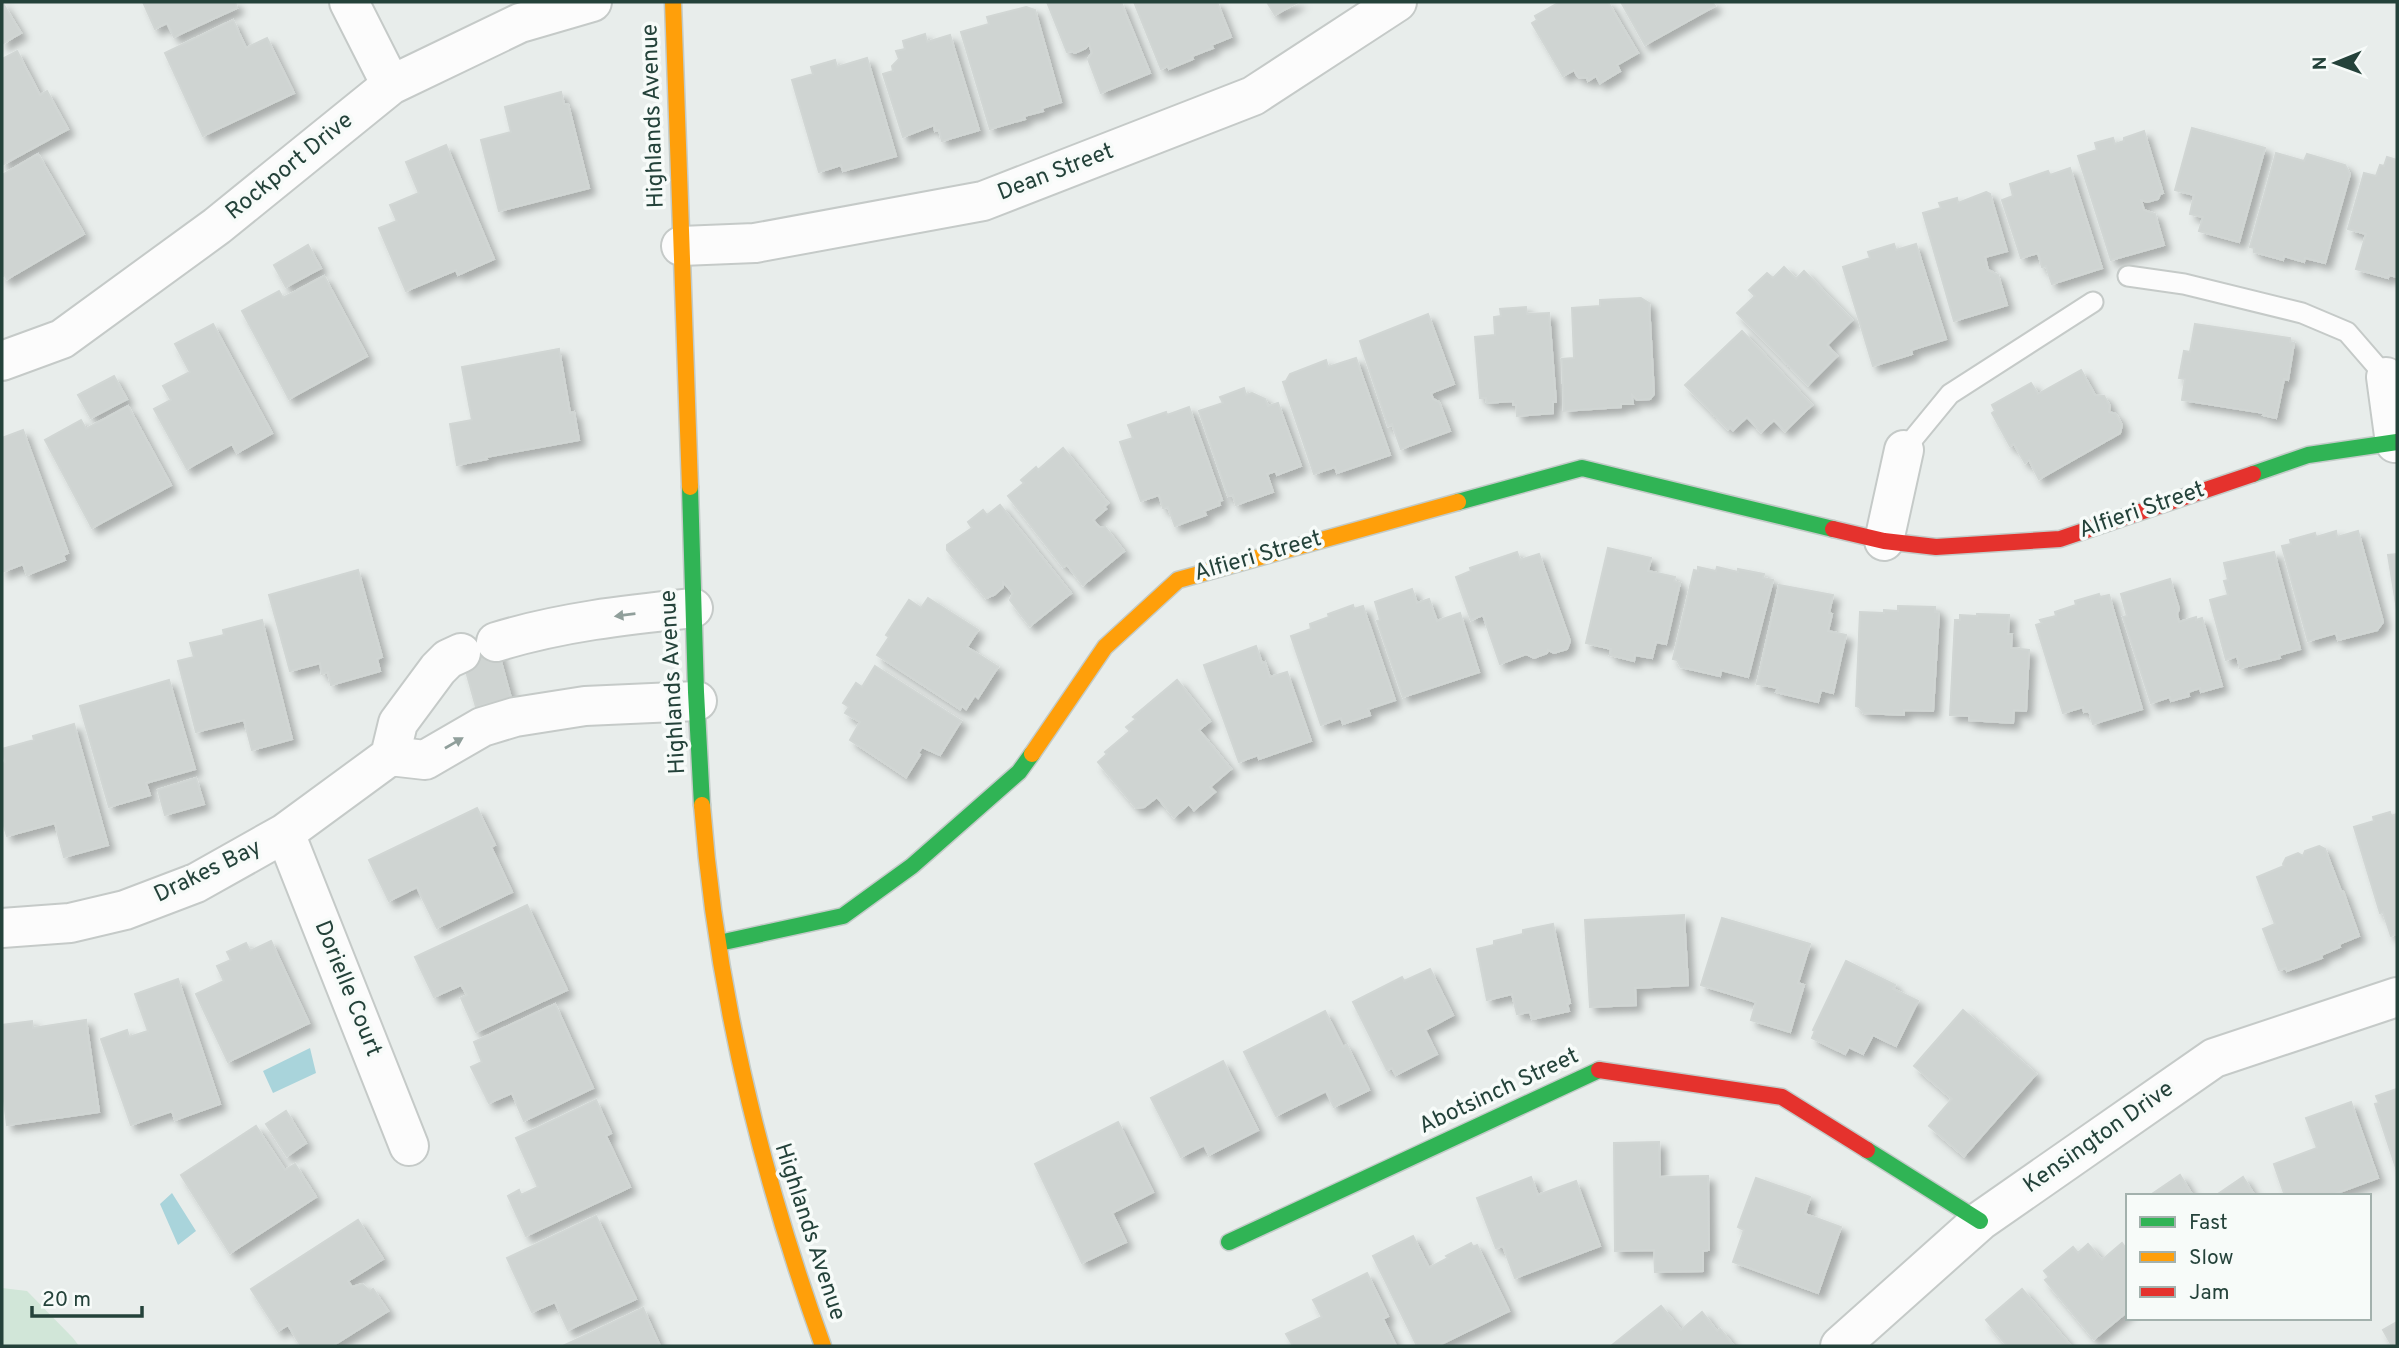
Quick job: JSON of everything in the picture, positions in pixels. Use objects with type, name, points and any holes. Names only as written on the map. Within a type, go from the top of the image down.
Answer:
[{"type":"street","points":[[349,2],[391,85]]},
{"type":"street","name":"Rockport Drive","points":[[2,361],[62,339],[217,226],[391,85],[520,23],[592,2]]},
{"type":"street","name":"Highlands Avenue","points":[[673,2],[693,608],[703,814],[735,1043],[758,1147],[798,1281],[823,1346]]},
{"type":"street","name":"Dean Street","points":[[681,246],[755,243],[983,201],[1253,96],[1397,2]]},
{"type":"street","name":"Alfieri Street","points":[[719,943],[843,916],[912,866],[1019,772],[1105,647],[1178,580],[1582,468],[1884,541],[1936,547],[2060,539],[2308,455],[2396,443],[2386,377]]},
{"type":"street","points":[[1884,541],[1903,450]]},
{"type":"street","points":[[693,608],[584,620],[478,647],[449,659],[438,669],[398,723],[390,756],[425,760],[482,727],[515,717],[585,706],[697,701]]},
{"type":"street","name":"Drakes Bay","points":[[2,928],[70,923],[125,910],[196,883],[285,833],[390,756]]},
{"type":"street","name":"Dorielle Court","points":[[285,833],[409,1146]]},
{"type":"street","name":"Kensington Drive","points":[[1840,1346],[1980,1221],[2214,1058],[2397,998]]},
{"type":"street","name":"Abotsinch Street","points":[[1229,1242],[1601,1069],[1782,1097],[1980,1221]]},
{"type":"lane","points":[[2129,276],[2184,284],[2302,313],[2347,332],[2386,377]]},
{"type":"lane","points":[[1903,450],[1950,394],[2094,302]]},
{"type":"green space","points":[[2,1288],[27,1291],[79,1346],[2,1346]]},
{"type":"water","points":[[310,1048],[316,1073],[273,1093],[263,1071]]},
{"type":"water","points":[[172,1193],[196,1231],[178,1245],[160,1204]]},
{"type":"building","points":[[2,2],[21,33],[2,44]]},
{"type":"building","points":[[143,2],[235,2],[237,8],[174,37],[167,23],[155,29]]},
{"type":"building","points":[[1047,2],[1121,2],[1150,73],[1101,93],[1088,59],[1092,53],[1089,44],[1075,53],[1067,52]]},
{"type":"building","points":[[1134,2],[1217,2],[1231,37],[1192,56],[1193,59],[1169,69],[1168,66],[1161,69]]},
{"type":"building","points":[[1267,2],[1298,2],[1275,15]]},
{"type":"building","points":[[1560,2],[1608,2],[1638,53],[1617,65],[1620,71],[1600,83],[1596,76],[1588,81],[1587,78],[1578,77],[1574,70],[1563,76],[1532,23],[1537,20],[1535,16]]},
{"type":"building","points":[[1621,2],[1712,2],[1715,6],[1645,45]]},
{"type":"building","points":[[1026,7],[1035,10],[1061,102],[1024,116],[1025,119],[990,129],[961,32],[989,24],[987,17]]},
{"type":"building","points":[[233,20],[246,48],[267,38],[294,93],[203,136],[165,53]]},
{"type":"building","points":[[925,34],[927,42],[950,35],[979,130],[942,141],[939,130],[935,131],[934,125],[903,137],[883,74],[893,71],[892,66],[899,59],[896,51],[905,49],[903,41]]},
{"type":"building","points":[[17,51],[40,95],[47,91],[68,129],[2,165],[2,59]]},
{"type":"building","points":[[867,58],[896,156],[843,171],[841,165],[819,172],[792,80],[813,74],[811,67],[835,60],[837,67]]},
{"type":"building","points":[[561,92],[564,104],[568,104],[589,188],[499,211],[481,140],[511,132],[505,107]]},
{"type":"building","points":[[2192,128],[2265,148],[2239,242],[2199,231],[2203,217],[2190,214],[2194,195],[2175,190]]},
{"type":"building","points":[[2144,131],[2163,193],[2158,199],[2147,202],[2141,200],[2144,210],[2155,214],[2164,245],[2111,260],[2078,156],[2097,150],[2095,143],[2113,138],[2115,144]]},
{"type":"building","points":[[446,145],[494,259],[458,275],[456,270],[406,291],[379,228],[397,221],[390,205],[419,193],[406,162]]},
{"type":"building","points":[[2276,153],[2304,161],[2307,154],[2345,165],[2350,174],[2325,263],[2305,258],[2304,262],[2284,256],[2283,260],[2254,252],[2254,248],[2250,247]]},
{"type":"building","points":[[38,154],[84,234],[7,279],[5,275],[2,277],[2,175]]},
{"type":"building","points":[[2387,157],[2397,160],[2397,277],[2389,275],[2388,278],[2356,269],[2366,234],[2348,229],[2364,173],[2376,176]]},
{"type":"building","points":[[2070,168],[2102,268],[2052,284],[2046,266],[2042,267],[2038,253],[2021,258],[2002,200],[2013,196],[2010,184],[2048,171],[2050,175]]},
{"type":"building","points":[[1986,192],[1990,194],[2007,251],[1985,257],[1988,270],[1998,275],[2007,305],[1954,321],[1923,213],[1941,208],[1939,203],[1957,198],[1958,203]]},
{"type":"building","points":[[1894,244],[1896,250],[1916,244],[1946,339],[1911,350],[1912,354],[1873,366],[1843,267],[1870,258],[1868,252]]},
{"type":"building","points":[[308,245],[321,268],[286,287],[274,265]]},
{"type":"building","points":[[1784,267],[1796,279],[1804,271],[1852,320],[1827,345],[1837,356],[1808,385],[1737,313],[1755,296],[1749,290],[1767,273],[1773,278]]},
{"type":"building","points":[[324,276],[367,356],[289,399],[242,311],[279,291],[283,298]]},
{"type":"building","points":[[1641,298],[1649,303],[1654,394],[1650,399],[1637,400],[1632,395],[1633,404],[1621,404],[1621,407],[1564,411],[1562,359],[1574,358],[1572,308],[1600,306],[1600,300]]},
{"type":"building","points":[[1526,307],[1527,314],[1549,313],[1556,402],[1553,402],[1553,413],[1517,416],[1513,401],[1487,403],[1486,398],[1480,398],[1475,337],[1495,335],[1494,317],[1501,316],[1500,309]]},
{"type":"building","points":[[1428,314],[1454,384],[1431,393],[1433,399],[1439,402],[1450,431],[1401,449],[1392,424],[1388,426],[1360,341]]},
{"type":"building","points":[[213,324],[272,433],[237,453],[232,444],[187,469],[154,409],[171,400],[163,386],[190,372],[175,344]]},
{"type":"building","points":[[2195,324],[2290,338],[2290,342],[2294,343],[2288,380],[2284,379],[2276,418],[2263,415],[2264,413],[2182,400],[2185,379],[2179,378],[2184,351],[2190,352]]},
{"type":"building","points":[[1742,331],[1812,405],[1785,431],[1774,420],[1761,432],[1747,417],[1733,430],[1730,427],[1728,429],[1685,385]]},
{"type":"building","points":[[559,349],[570,413],[574,412],[579,440],[457,465],[450,424],[472,420],[462,367]]},
{"type":"building","points":[[1356,358],[1390,455],[1337,473],[1335,467],[1314,474],[1283,382],[1290,374],[1326,360],[1328,367]]},
{"type":"building","points":[[2081,370],[2095,395],[2104,396],[2110,406],[2109,412],[2116,414],[2122,425],[2120,433],[2039,479],[2029,460],[2025,463],[2014,444],[2010,446],[1992,413],[1995,411],[1992,405],[2031,383],[2038,394]]},
{"type":"building","points":[[114,376],[127,399],[91,418],[78,395]]},
{"type":"building","points":[[1244,388],[1246,395],[1252,393],[1265,399],[1268,406],[1278,403],[1301,466],[1277,475],[1276,471],[1267,474],[1273,492],[1236,505],[1233,495],[1228,496],[1199,411],[1223,403],[1220,397]]},
{"type":"building","points":[[128,406],[171,485],[92,528],[45,440],[81,420],[86,429]]},
{"type":"building","points":[[1189,407],[1222,500],[1219,501],[1220,505],[1204,511],[1206,515],[1175,526],[1168,507],[1163,508],[1159,495],[1141,501],[1120,442],[1133,438],[1128,425]]},
{"type":"building","points":[[23,430],[68,553],[63,555],[65,560],[27,575],[23,564],[2,572],[2,438]]},
{"type":"building","points":[[1063,448],[1108,503],[1104,507],[1106,509],[1093,520],[1099,527],[1105,527],[1124,551],[1083,585],[1067,565],[1063,567],[1008,496],[1024,483],[1021,480],[1036,467],[1038,470]]},
{"type":"building","points":[[1000,505],[1071,593],[1030,626],[1010,600],[1013,593],[1003,582],[1003,587],[986,598],[947,550],[947,545],[972,528],[968,522],[983,510],[987,515]]},
{"type":"building","points":[[2336,531],[2337,537],[2358,531],[2383,622],[2377,630],[2338,640],[2336,633],[2308,641],[2282,546],[2291,544],[2290,540],[2315,533],[2316,537]]},
{"type":"building","points":[[1608,548],[1651,558],[1648,571],[1675,577],[1674,581],[1680,583],[1666,644],[1656,642],[1652,658],[1635,655],[1634,661],[1610,655],[1611,649],[1586,643]]},
{"type":"building","points":[[1517,552],[1520,560],[1539,554],[1570,641],[1567,649],[1554,653],[1548,650],[1547,653],[1534,658],[1526,654],[1500,664],[1483,615],[1471,620],[1456,577],[1471,571],[1470,568]]},
{"type":"building","points":[[2274,552],[2300,649],[2279,655],[2280,658],[2240,668],[2237,656],[2226,660],[2210,600],[2228,595],[2224,581],[2228,580],[2224,563]]},
{"type":"building","points":[[2397,554],[2397,610],[2388,555]]},
{"type":"building","points":[[1698,567],[1716,571],[1717,567],[1738,572],[1738,569],[1764,574],[1763,578],[1773,580],[1748,677],[1721,670],[1720,676],[1681,667],[1677,660],[1673,659],[1694,570],[1698,571]]},
{"type":"building","points":[[358,570],[382,657],[377,659],[380,671],[331,685],[328,672],[322,674],[320,663],[290,671],[269,595]]},
{"type":"building","points":[[2170,579],[2179,609],[2179,622],[2202,618],[2222,686],[2201,692],[2200,688],[2188,692],[2189,696],[2171,701],[2170,697],[2151,703],[2123,617],[2127,616],[2121,594]]},
{"type":"building","points":[[1779,585],[1833,595],[1828,631],[1846,635],[1833,693],[1821,690],[1818,702],[1776,692],[1778,688],[1757,684]]},
{"type":"building","points":[[1412,589],[1417,603],[1429,599],[1437,621],[1460,613],[1479,672],[1403,697],[1377,621],[1380,620],[1375,602]]},
{"type":"building","points":[[2099,594],[2100,597],[2109,595],[2142,709],[2093,724],[2089,711],[2084,712],[2083,707],[2063,713],[2036,625],[2042,623],[2040,620],[2056,616],[2055,612],[2076,605],[2075,601]]},
{"type":"building","points":[[928,598],[978,630],[967,647],[998,667],[978,698],[975,695],[966,709],[962,706],[960,709],[877,655],[889,637],[886,635],[909,600],[921,608]]},
{"type":"building","points":[[1353,605],[1354,609],[1363,606],[1395,700],[1368,709],[1370,715],[1343,724],[1341,718],[1321,725],[1291,636],[1311,629],[1310,624],[1329,617],[1328,614]]},
{"type":"building","points":[[1898,606],[1935,607],[1935,612],[1939,612],[1933,711],[1904,710],[1904,715],[1864,713],[1856,706],[1860,612],[1898,611]]},
{"type":"building","points":[[1960,615],[2009,615],[2008,634],[2012,634],[2011,648],[2029,650],[2026,711],[2014,710],[2013,723],[1969,720],[1969,716],[1950,715],[1955,620],[1960,620]]},
{"type":"building","points":[[262,620],[292,739],[252,750],[244,720],[196,732],[178,661],[194,657],[190,643],[224,635],[223,630]]},
{"type":"building","points":[[494,636],[511,698],[476,707],[459,646]]},
{"type":"building","points":[[1256,646],[1270,677],[1287,672],[1311,741],[1259,759],[1258,755],[1239,762],[1204,665]]},
{"type":"building","points":[[875,666],[961,721],[940,755],[922,747],[906,777],[850,740],[860,722],[845,713],[849,707],[843,703],[856,683],[862,687]]},
{"type":"building","points":[[169,680],[195,769],[146,783],[150,795],[109,807],[80,706]]},
{"type":"building","points":[[1177,680],[1210,721],[1199,730],[1231,769],[1210,787],[1215,792],[1194,810],[1189,804],[1174,817],[1157,797],[1144,807],[1136,808],[1098,762],[1107,754],[1105,752],[1130,731],[1126,727],[1136,719],[1133,717]]},
{"type":"building","points":[[74,724],[108,845],[64,857],[55,823],[7,836],[2,819],[2,763],[5,762],[2,749],[34,740],[33,736]]},
{"type":"building","points":[[196,778],[204,804],[165,815],[158,790]]},
{"type":"building","points":[[477,808],[495,845],[491,847],[512,892],[437,928],[417,887],[389,901],[369,860]]},
{"type":"building","points":[[2390,812],[2391,816],[2397,814],[2397,934],[2391,936],[2383,912],[2380,913],[2354,827],[2374,821],[2373,817]]},
{"type":"building","points":[[2319,846],[2325,849],[2359,936],[2339,944],[2340,947],[2321,955],[2322,958],[2287,971],[2286,968],[2279,970],[2263,929],[2275,924],[2257,877],[2284,866],[2286,858],[2298,853],[2303,856],[2305,851]]},
{"type":"building","points":[[527,905],[567,990],[476,1032],[461,998],[467,995],[461,985],[434,997],[415,957]]},
{"type":"building","points":[[1684,915],[1688,985],[1635,988],[1636,1005],[1590,1007],[1585,920]]},
{"type":"building","points":[[1722,918],[1810,944],[1798,983],[1804,985],[1790,1032],[1751,1020],[1756,1002],[1701,985]]},
{"type":"building","points":[[1553,924],[1570,1003],[1567,1004],[1569,1011],[1532,1019],[1530,1012],[1517,1014],[1512,994],[1487,1000],[1477,949],[1494,945],[1494,941],[1523,934],[1523,930]]},
{"type":"building","points":[[271,941],[309,1023],[228,1062],[196,994],[224,981],[217,966],[231,960],[227,952],[246,943],[250,951]]},
{"type":"building","points":[[1846,961],[1895,985],[1893,989],[1918,1001],[1896,1046],[1873,1035],[1863,1054],[1849,1047],[1845,1054],[1812,1038],[1815,1031],[1813,1030]]},
{"type":"building","points":[[1430,969],[1453,1015],[1425,1030],[1437,1054],[1396,1075],[1392,1068],[1387,1070],[1353,1002],[1402,977],[1404,981]]},
{"type":"building","points":[[178,979],[220,1104],[175,1120],[172,1111],[131,1125],[101,1039],[127,1030],[129,1037],[148,1031],[135,994]]},
{"type":"building","points":[[555,1004],[593,1088],[524,1121],[512,1093],[489,1103],[471,1067],[482,1062],[474,1042]]},
{"type":"building","points":[[1963,1010],[2036,1074],[1964,1156],[1929,1126],[1952,1099],[1914,1066]]},
{"type":"building","points":[[1325,1011],[1343,1047],[1347,1045],[1369,1090],[1334,1107],[1326,1091],[1276,1116],[1244,1052]]},
{"type":"building","points":[[86,1020],[99,1112],[7,1125],[2,1085],[2,1025],[32,1021],[33,1028]]},
{"type":"building","points":[[1223,1061],[1258,1130],[1209,1155],[1204,1145],[1181,1157],[1151,1098]]},
{"type":"building","points":[[2397,1089],[2397,1171],[2375,1104],[2379,1103],[2376,1096]]},
{"type":"building","points":[[596,1100],[611,1133],[606,1136],[630,1187],[526,1236],[508,1196],[519,1190],[521,1195],[538,1187],[516,1138]]},
{"type":"building","points":[[2351,1102],[2378,1178],[2334,1194],[2284,1194],[2274,1164],[2317,1148],[2306,1118]]},
{"type":"building","points":[[286,1111],[306,1143],[287,1156],[266,1124]]},
{"type":"building","points":[[1118,1122],[1153,1192],[1112,1213],[1126,1242],[1082,1263],[1035,1164]]},
{"type":"building","points":[[256,1126],[285,1170],[295,1164],[316,1197],[230,1253],[181,1175]]},
{"type":"building","points":[[1659,1142],[1660,1177],[1708,1176],[1709,1250],[1703,1251],[1703,1271],[1655,1272],[1654,1250],[1615,1251],[1614,1143]]},
{"type":"building","points":[[2180,1175],[2192,1194],[2152,1194]]},
{"type":"building","points":[[1531,1177],[1538,1195],[1576,1181],[1600,1246],[1515,1278],[1503,1246],[1496,1248],[1477,1198]]},
{"type":"building","points":[[2243,1177],[2254,1194],[2218,1194]]},
{"type":"building","points":[[1756,1178],[1810,1197],[1805,1214],[1841,1227],[1818,1293],[1733,1262],[1744,1230],[1738,1227]]},
{"type":"building","points":[[596,1216],[636,1299],[568,1330],[555,1302],[532,1312],[507,1258]]},
{"type":"building","points":[[358,1220],[383,1259],[348,1281],[352,1287],[362,1284],[370,1291],[373,1289],[388,1311],[332,1346],[301,1346],[288,1325],[278,1331],[251,1289]]},
{"type":"building","points":[[1413,1236],[1429,1268],[1471,1243],[1473,1247],[1477,1245],[1509,1311],[1437,1346],[1417,1346],[1373,1256]]},
{"type":"building","points":[[2122,1243],[2126,1248],[2126,1313],[2094,1339],[2045,1280],[2049,1277],[2044,1271],[2073,1247],[2078,1253],[2088,1244],[2102,1260]]},
{"type":"building","points":[[1367,1273],[1388,1316],[1383,1319],[1396,1346],[1293,1346],[1286,1334],[1322,1317],[1313,1300]]},
{"type":"building","points":[[2022,1289],[2071,1346],[2007,1346],[1986,1320]]},
{"type":"building","points":[[1661,1306],[1681,1330],[1702,1312],[1734,1346],[1611,1346]]},
{"type":"building","points":[[643,1308],[660,1346],[563,1346]]},
{"type":"building","points":[[2397,1322],[2397,1346],[2392,1346],[2383,1330]]},
{"type":"traffic: fast","points":[[2253,474],[2308,455],[2397,442]]},
{"type":"traffic: fast","points":[[1458,502],[1582,468],[1833,529]]},
{"type":"traffic: fast","points":[[690,487],[702,805]]},
{"type":"traffic: fast","points":[[719,943],[843,916],[912,866],[1019,772],[1032,754]]},
{"type":"traffic: fast","points":[[1229,1242],[1599,1070]]},
{"type":"traffic: fast","points":[[1867,1150],[1980,1221]]},
{"type":"traffic: slow","points":[[673,2],[690,487]]},
{"type":"traffic: slow","points":[[1032,754],[1105,647],[1178,580],[1458,502]]},
{"type":"traffic: slow","points":[[702,805],[718,943],[744,1080],[779,1214],[823,1346]]},
{"type":"traffic: jam","points":[[1833,529],[1884,541],[1936,547],[2060,539],[2253,474]]},
{"type":"traffic: jam","points":[[1599,1070],[1782,1097],[1867,1150]]}]
